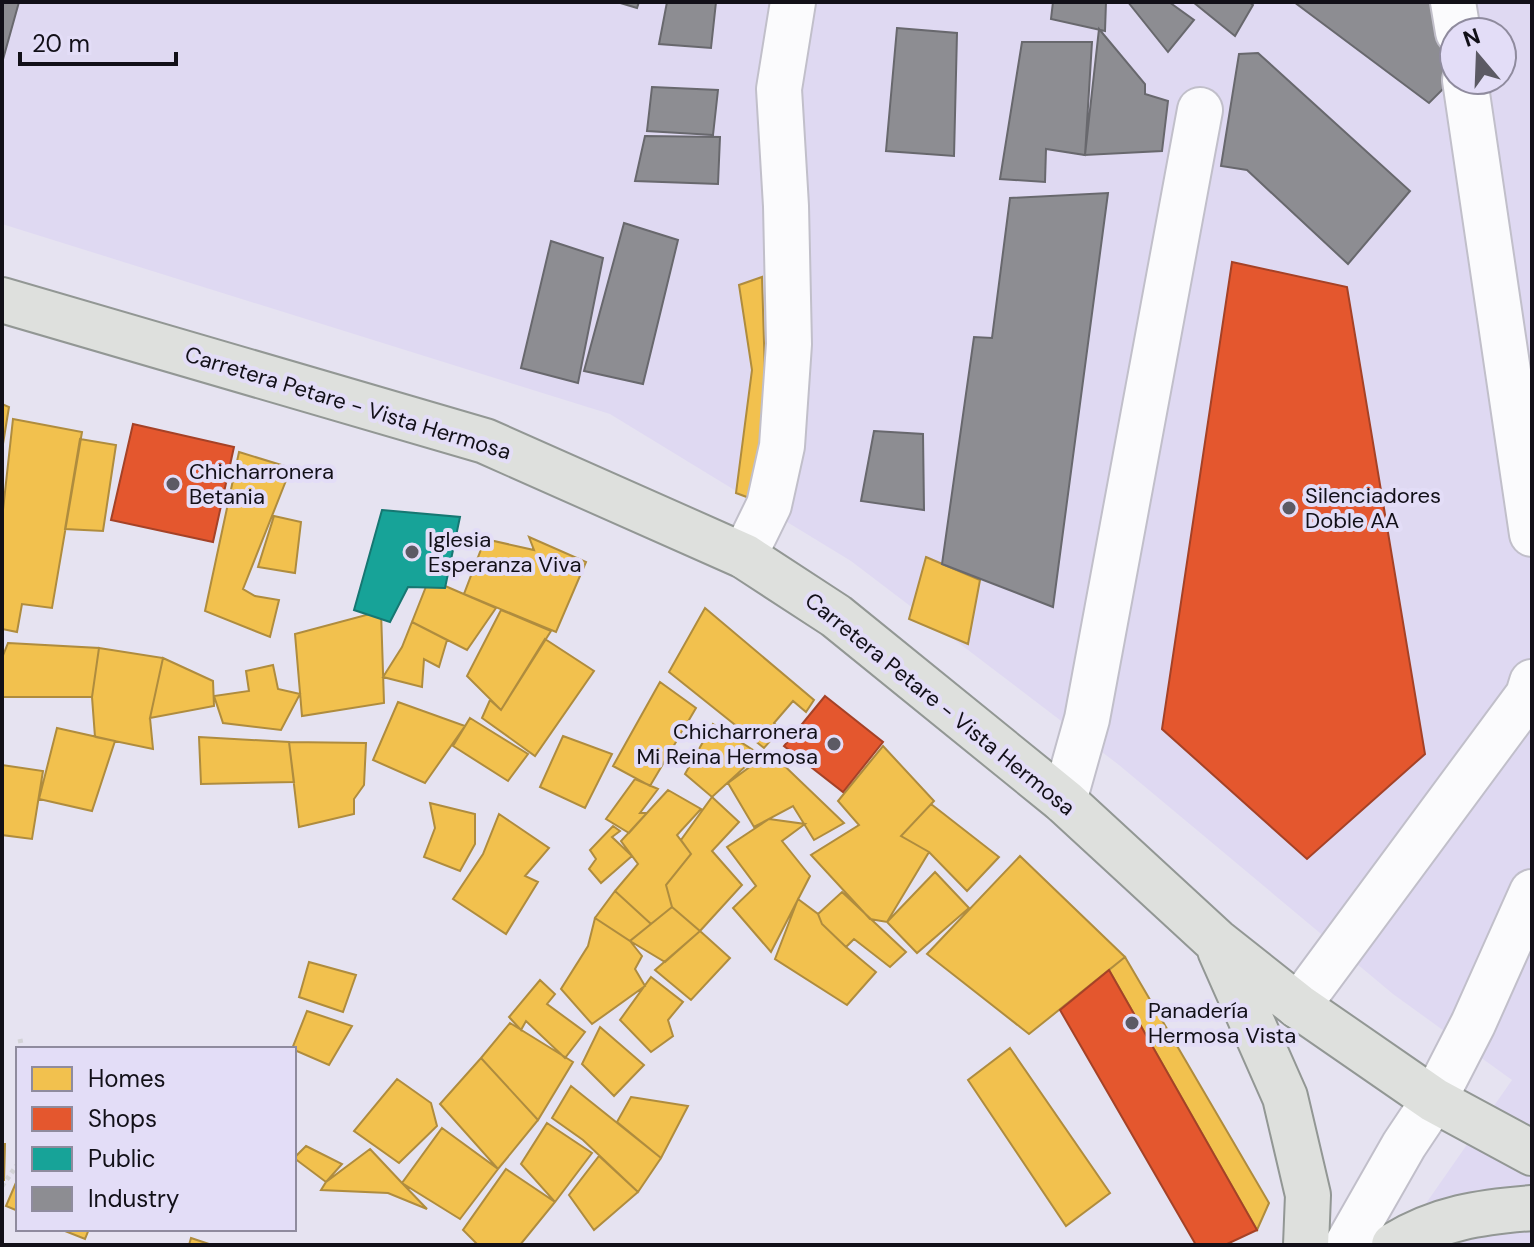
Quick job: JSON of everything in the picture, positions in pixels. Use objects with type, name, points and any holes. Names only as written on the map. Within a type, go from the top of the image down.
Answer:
[{"type":"main road","name":"Carretera Petare - Vista Hermosa","points":[[2,300],[485,441],[744,556],[836,616],[1064,801],[1216,941],[1298,1006],[1434,1100],[1532,1153]]},
{"type":"main road","points":[[1216,941],[1285,1097],[1308,1195],[1306,1245]]},
{"type":"main road","points":[[1394,1245],[1423,1228],[1469,1216],[1532,1208]]},
{"type":"street","points":[[744,556],[769,505],[782,446],[789,344],[786,206],[779,89],[793,2]]},
{"type":"street","points":[[1467,96],[1532,534]]},
{"type":"street","points":[[1064,801],[1087,719],[1200,110]]},
{"type":"street","points":[[1298,1006],[1528,695],[1532,682]]},
{"type":"street","points":[[1347,1245],[1404,1145],[1434,1100],[1473,1024],[1532,892]]},
{"type":"path","points":[[20,1039],[22,1047]]},
{"type":"path","points":[[2,1186],[16,1167]]},
{"type":"shaded area","points":[[2,2],[1532,2],[1532,1245],[1397,1245],[1512,1080],[1393,994],[1119,765],[851,561],[610,414],[2,224]]},
{"type":"building: Homes","points":[[762,277],[767,441],[763,503],[736,493],[752,370],[739,285]]},
{"type":"building: Homes","points":[[2,404],[9,407],[2,450]]},
{"type":"building: Homes","points":[[13,419],[82,432],[52,608],[22,604],[17,632],[2,629],[2,519]]},
{"type":"building: Homes","points":[[80,439],[116,445],[103,531],[65,529]]},
{"type":"building: Homes","points":[[239,452],[291,468],[243,589],[255,596],[279,600],[270,637],[205,611]]},
{"type":"building: Homes","points":[[274,516],[301,522],[295,573],[258,567]]},
{"type":"building: Homes","points":[[529,537],[586,562],[556,632],[464,594],[485,539],[534,550]]},
{"type":"building: Homes","points":[[926,557],[980,580],[968,644],[909,619]]},
{"type":"building: Homes","points":[[429,579],[496,608],[467,650],[412,622]]},
{"type":"building: Homes","points":[[705,608],[814,700],[806,712],[793,701],[774,723],[780,730],[764,748],[669,672]]},
{"type":"building: Homes","points":[[501,610],[551,631],[501,710],[467,676]]},
{"type":"building: Homes","points":[[381,611],[384,703],[302,716],[295,634]]},
{"type":"building: Homes","points":[[412,622],[447,640],[439,667],[424,659],[422,687],[383,677],[402,647]]},
{"type":"building: Homes","points":[[545,639],[594,671],[535,756],[482,718],[490,700],[501,710]]},
{"type":"building: Homes","points":[[8,643],[99,648],[92,697],[2,697],[2,658]]},
{"type":"building: Homes","points":[[99,648],[163,658],[150,718],[153,749],[95,737],[92,697]]},
{"type":"building: Homes","points":[[163,658],[213,681],[214,706],[150,718]]},
{"type":"building: Homes","points":[[273,665],[278,689],[300,694],[281,730],[223,723],[214,696],[249,691],[246,671]]},
{"type":"building: Homes","points":[[660,682],[696,708],[650,786],[613,766]]},
{"type":"building: Homes","points":[[398,702],[465,726],[425,783],[373,760]]},
{"type":"building: Homes","points":[[470,718],[528,754],[508,781],[453,746]]},
{"type":"building: Homes","points":[[713,724],[759,754],[712,797],[685,774]]},
{"type":"building: Homes","points":[[57,728],[115,741],[92,811],[39,799]]},
{"type":"building: Homes","points":[[563,736],[612,754],[585,808],[540,787]]},
{"type":"building: Homes","points":[[199,737],[289,742],[294,782],[201,784]]},
{"type":"building: Homes","points":[[289,742],[366,743],[364,785],[354,799],[354,814],[299,827]]},
{"type":"building: Homes","points":[[883,746],[934,801],[901,836],[929,852],[887,922],[870,919],[811,855],[859,825],[838,801]]},
{"type":"building: Homes","points":[[770,752],[844,823],[814,840],[793,806],[754,827],[728,783]]},
{"type":"building: Homes","points":[[2,765],[43,771],[32,839],[2,835]]},
{"type":"building: Homes","points":[[635,779],[658,789],[640,813],[647,813],[629,833],[606,819]]},
{"type":"building: Homes","points":[[668,790],[701,809],[677,835],[691,854],[666,885],[672,907],[651,924],[615,891],[638,864],[621,841]]},
{"type":"building: Homes","points":[[712,797],[739,822],[712,851],[742,885],[700,931],[672,907],[666,885],[691,854],[681,840]]},
{"type":"building: Homes","points":[[430,803],[475,814],[475,844],[460,871],[424,857],[435,828]]},
{"type":"building: Homes","points":[[931,804],[999,857],[967,891],[929,852],[901,836]]},
{"type":"building: Homes","points":[[499,814],[549,848],[525,876],[538,882],[506,934],[453,899],[483,854]]},
{"type":"building: Homes","points":[[769,819],[805,824],[782,841],[810,876],[771,952],[733,908],[756,886],[727,847]]},
{"type":"building: Homes","points":[[613,826],[620,831],[612,837],[632,856],[601,883],[589,869],[596,859],[590,850]]},
{"type":"building: Homes","points":[[1020,856],[1125,957],[1029,1034],[927,954]]},
{"type":"building: Homes","points":[[935,872],[969,908],[917,953],[887,922]]},
{"type":"building: Homes","points":[[615,891],[651,924],[630,941],[595,918]]},
{"type":"building: Homes","points":[[842,892],[906,952],[890,967],[854,939],[846,947],[822,924],[818,914]]},
{"type":"building: Homes","points":[[798,899],[818,914],[822,924],[876,972],[847,1005],[775,959]]},
{"type":"building: Homes","points":[[672,907],[700,931],[665,962],[630,941]]},
{"type":"building: Homes","points":[[595,918],[630,941],[642,956],[635,969],[645,986],[592,1024],[561,989],[588,946]]},
{"type":"building: Homes","points":[[700,931],[730,958],[691,1000],[655,970]]},
{"type":"building: Homes","points":[[1125,957],[1269,1203],[1257,1230],[1109,970]]},
{"type":"building: Homes","points":[[309,962],[356,975],[343,1012],[299,997]]},
{"type":"building: Homes","points":[[651,977],[683,1002],[668,1020],[673,1036],[651,1052],[620,1020]]},
{"type":"building: Homes","points":[[540,980],[555,994],[547,1004],[585,1032],[565,1058],[526,1021],[521,1030],[509,1017]]},
{"type":"building: Homes","points":[[307,1011],[352,1026],[329,1065],[293,1047]]},
{"type":"building: Homes","points":[[510,1023],[573,1062],[538,1120],[481,1058]]},
{"type":"building: Homes","points":[[600,1027],[644,1065],[614,1096],[582,1064]]},
{"type":"building: Homes","points":[[1010,1048],[1110,1193],[1066,1226],[968,1080]]},
{"type":"building: Homes","points":[[481,1058],[538,1120],[498,1169],[440,1104]]},
{"type":"building: Homes","points":[[397,1079],[431,1103],[437,1126],[399,1163],[354,1131]]},
{"type":"building: Homes","points":[[571,1086],[661,1158],[638,1192],[583,1140],[552,1118]]},
{"type":"building: Homes","points":[[631,1097],[688,1106],[661,1158],[617,1122]]},
{"type":"building: Homes","points":[[547,1123],[592,1153],[555,1202],[521,1164]]},
{"type":"building: Homes","points":[[442,1128],[498,1169],[460,1219],[402,1183]]},
{"type":"building: Homes","points":[[2,1144],[5,1144],[4,1180],[2,1180]]},
{"type":"building: Homes","points":[[306,1146],[342,1164],[326,1182],[296,1160]]},
{"type":"building: Homes","points":[[370,1149],[427,1209],[388,1193],[321,1190],[326,1182]]},
{"type":"building: Homes","points":[[599,1156],[638,1192],[594,1230],[569,1195]]},
{"type":"building: Homes","points":[[506,1169],[555,1202],[520,1245],[478,1245],[463,1230]]},
{"type":"building: Homes","points":[[16,1183],[16,1210],[6,1206]]},
{"type":"building: Homes","points":[[65,1231],[88,1231],[85,1239]]},
{"type":"building: Homes","points":[[191,1238],[212,1245],[189,1245]]},
{"type":"building: Shops","name":"Silenciadores Doble AA","points":[[1232,262],[1347,287],[1425,754],[1307,859],[1162,729]]},
{"type":"building: Shops","name":"Chicharronera Betania","points":[[133,424],[234,447],[213,542],[111,520]]},
{"type":"building: Shops","name":"Chicharronera Mi Reina Hermosa","points":[[825,696],[883,742],[843,792],[784,746]]},
{"type":"building: Shops","points":[[1109,970],[1257,1230],[1225,1245],[1196,1245],[1060,1010]]},
{"type":"building: Public","name":"Iglesia Esperanza Viva","points":[[382,510],[460,517],[445,588],[408,587],[390,622],[354,610]]},
{"type":"building: Industry","points":[[2,2],[19,2],[2,63]]},
{"type":"building: Industry","points":[[617,2],[639,2],[637,8]]},
{"type":"building: Industry","points":[[667,2],[716,2],[711,48],[659,44]]},
{"type":"building: Industry","points":[[1053,2],[1106,2],[1105,31],[1051,19]]},
{"type":"building: Industry","points":[[1128,2],[1169,2],[1194,20],[1168,52]]},
{"type":"building: Industry","points":[[1193,2],[1249,2],[1253,5],[1235,36]]},
{"type":"building: Industry","points":[[1294,2],[1441,2],[1443,16],[1438,16],[1438,94],[1429,103]]},
{"type":"building: Industry","points":[[897,28],[957,33],[954,156],[886,151]]},
{"type":"building: Industry","points":[[1099,29],[1145,84],[1145,94],[1168,101],[1162,151],[1085,155]]},
{"type":"building: Industry","points":[[1022,42],[1092,42],[1085,155],[1046,149],[1045,182],[1000,179]]},
{"type":"building: Industry","points":[[1258,53],[1410,191],[1348,264],[1247,170],[1221,166],[1239,54]]},
{"type":"building: Industry","points":[[652,87],[718,90],[713,135],[647,131]]},
{"type":"building: Industry","points":[[645,136],[720,137],[718,184],[635,181]]},
{"type":"building: Industry","points":[[1108,193],[1053,607],[942,564],[974,337],[992,338],[1010,198]]},
{"type":"building: Industry","points":[[624,223],[678,240],[643,384],[584,371]]},
{"type":"building: Industry","points":[[551,241],[603,258],[578,383],[521,368]]},
{"type":"building: Industry","points":[[874,431],[923,434],[924,510],[861,501]]},
{"type":"place","name":"Chicharronera Betania","points":[[173,484]]},
{"type":"place","name":"Silenciadores Doble AA","points":[[1289,508]]},
{"type":"place","name":"Iglesia Esperanza Viva","points":[[412,552]]},
{"type":"place","name":"Chicharronera Mi Reina Hermosa","points":[[834,744]]},
{"type":"place","name":"Panadería Hermosa Vista","points":[[1132,1023]]}]
